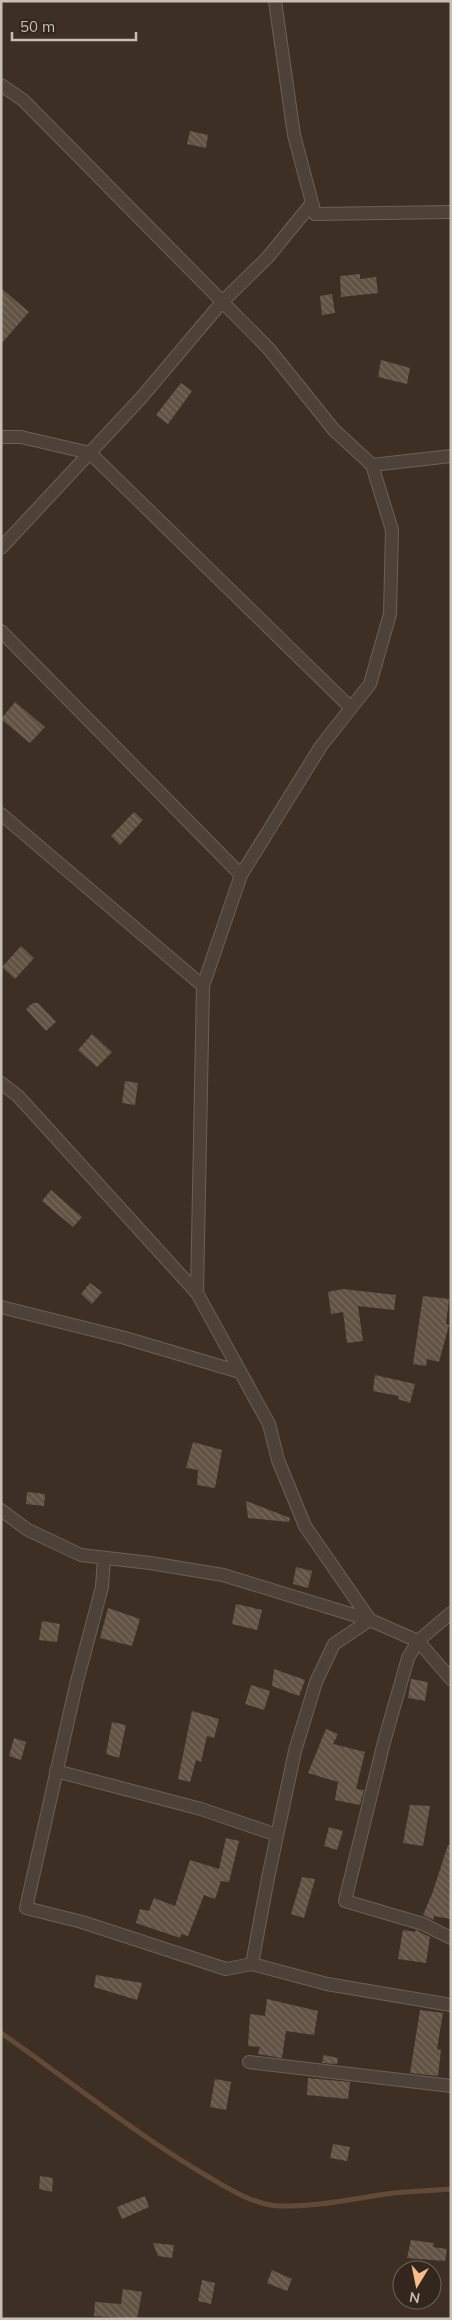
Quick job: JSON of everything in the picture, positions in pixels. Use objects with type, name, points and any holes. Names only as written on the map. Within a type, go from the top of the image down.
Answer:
[{"type":"street","points":[[275,1],[294,135],[315,214],[451,212]]},
{"type":"street","points":[[1,85],[23,100],[269,349],[334,430],[372,465],[392,530],[390,614],[370,684],[321,746],[241,875],[203,986],[198,1293]]},
{"type":"street","points":[[1,548],[141,398],[222,302],[268,257],[312,203]]},
{"type":"street","points":[[1,437],[21,437],[90,453],[351,708]]},
{"type":"street","points":[[372,465],[451,456]]},
{"type":"street","points":[[1,631],[241,875]]},
{"type":"street","points":[[1,814],[203,986]]},
{"type":"street","points":[[1,1082],[18,1096],[198,1293],[269,1424],[278,1460],[305,1526],[370,1620]]},
{"type":"street","points":[[1,1307],[125,1338],[240,1372]]},
{"type":"street","points":[[1,1510],[28,1530],[81,1555],[223,1575],[370,1620],[418,1641],[451,1679]]},
{"type":"street","points":[[104,1558],[102,1587],[56,1771],[26,1908],[82,1922],[226,1969],[252,1964],[327,1984],[451,2004]]},
{"type":"street","points":[[451,1613],[418,1641],[408,1658],[384,1742],[345,1901],[423,1924],[451,1938]]},
{"type":"street","points":[[252,1964],[295,1751],[316,1682],[334,1644],[370,1620]]},
{"type":"street","points":[[56,1771],[201,1809],[277,1834]]},
{"type":"street","points":[[250,2062],[451,2086]]},
{"type":"building","points":[[190,131],[208,135],[206,148],[187,144]]},
{"type":"building","points":[[360,274],[360,279],[376,277],[378,293],[341,297],[340,276]]},
{"type":"building","points":[[1,288],[29,312],[1,344]]},
{"type":"building","points":[[332,294],[335,313],[322,315],[320,296]]},
{"type":"building","points":[[381,360],[410,368],[407,384],[378,377]]},
{"type":"building","points":[[181,383],[192,391],[168,424],[156,415]]},
{"type":"building","points":[[15,702],[45,727],[30,743],[1,719]]},
{"type":"building","points":[[134,812],[143,820],[120,845],[111,836]]},
{"type":"building","points":[[21,946],[34,958],[15,979],[2,967]]},
{"type":"building","points":[[33,1003],[38,1003],[56,1022],[46,1031],[26,1009]]},
{"type":"building","points":[[92,1034],[112,1052],[97,1067],[78,1050]]},
{"type":"building","points":[[125,1081],[138,1083],[135,1105],[122,1103]]},
{"type":"building","points":[[51,1190],[82,1217],[73,1227],[42,1201]]},
{"type":"building","points":[[90,1283],[102,1292],[92,1304],[81,1294]]},
{"type":"building","points":[[343,1289],[396,1295],[394,1310],[358,1306],[363,1341],[347,1343],[343,1312],[331,1314],[328,1292]]},
{"type":"building","points":[[423,1296],[449,1299],[446,1324],[449,1325],[439,1362],[427,1359],[426,1366],[413,1364]]},
{"type":"building","points":[[375,1375],[415,1384],[410,1403],[398,1399],[399,1396],[373,1391]]},
{"type":"building","points":[[193,1442],[222,1450],[215,1488],[197,1485],[198,1470],[186,1468]]},
{"type":"building","points":[[27,1492],[45,1494],[44,1506],[26,1504]]},
{"type":"building","points":[[246,1501],[290,1518],[289,1522],[248,1518]]},
{"type":"building","points":[[296,1567],[312,1571],[308,1588],[293,1584]]},
{"type":"building","points":[[236,1604],[262,1610],[257,1630],[232,1624]]},
{"type":"building","points":[[108,1608],[140,1619],[132,1646],[100,1638]]},
{"type":"building","points":[[42,1621],[60,1624],[57,1642],[39,1640]]},
{"type":"building","points":[[274,1669],[305,1680],[299,1696],[272,1686]]},
{"type":"building","points":[[411,1679],[428,1682],[425,1701],[408,1698]]},
{"type":"building","points":[[251,1685],[270,1691],[264,1710],[245,1704]]},
{"type":"building","points":[[192,1711],[219,1719],[214,1738],[207,1736],[201,1762],[196,1760],[190,1782],[178,1779]]},
{"type":"building","points":[[112,1722],[126,1725],[119,1758],[106,1754]]},
{"type":"building","points":[[326,1729],[338,1734],[333,1744],[365,1752],[356,1789],[364,1790],[360,1805],[335,1800],[338,1782],[308,1773]]},
{"type":"building","points":[[14,1738],[26,1742],[21,1760],[9,1756]]},
{"type":"building","points":[[410,1805],[430,1806],[423,1846],[403,1843]]},
{"type":"building","points":[[329,1827],[343,1831],[337,1850],[324,1846]]},
{"type":"building","points":[[226,1838],[239,1841],[229,1882],[221,1881],[215,1899],[204,1895],[188,1936],[181,1934],[180,1938],[136,1923],[140,1909],[149,1911],[154,1898],[175,1906],[190,1860],[219,1869]]},
{"type":"building","points":[[448,1845],[451,1845],[451,1919],[434,1916],[433,1920],[423,1915]]},
{"type":"building","points":[[302,1877],[315,1879],[304,1918],[291,1914]]},
{"type":"building","points":[[403,1930],[415,1932],[416,1930],[430,1937],[426,1963],[398,1959]]},
{"type":"building","points":[[96,1975],[142,1983],[137,2000],[94,1987]]},
{"type":"building","points":[[267,1999],[318,2011],[314,2035],[286,2031],[282,2058],[258,2054],[260,2047],[248,2046],[250,2014],[265,2016]]},
{"type":"building","points":[[420,2010],[443,2013],[437,2049],[441,2050],[438,2076],[410,2073]]},
{"type":"building","points":[[324,2055],[338,2058],[337,2064],[322,2063]]},
{"type":"building","points":[[308,2078],[350,2082],[348,2099],[307,2095]]},
{"type":"building","points":[[215,2079],[231,2082],[226,2110],[210,2107]]},
{"type":"building","points":[[333,2144],[350,2147],[347,2161],[330,2158]]},
{"type":"building","points":[[40,2176],[53,2178],[52,2192],[39,2189]]},
{"type":"building","points":[[145,2196],[149,2207],[122,2219],[117,2207]]},
{"type":"building","points":[[411,2240],[434,2243],[433,2247],[447,2249],[445,2261],[407,2258]]},
{"type":"building","points":[[153,2243],[174,2245],[172,2258],[158,2256]]},
{"type":"building","points":[[272,2270],[292,2279],[287,2291],[267,2283]]},
{"type":"building","points":[[202,2280],[215,2283],[211,2304],[198,2301]]},
{"type":"building","points":[[123,2289],[142,2292],[137,2319],[94,2316],[95,2302],[121,2304]]},
{"type":"waterway","points":[[1,2033],[154,2142],[215,2181],[261,2203],[280,2206],[307,2205],[394,2193],[451,2189]]}]
